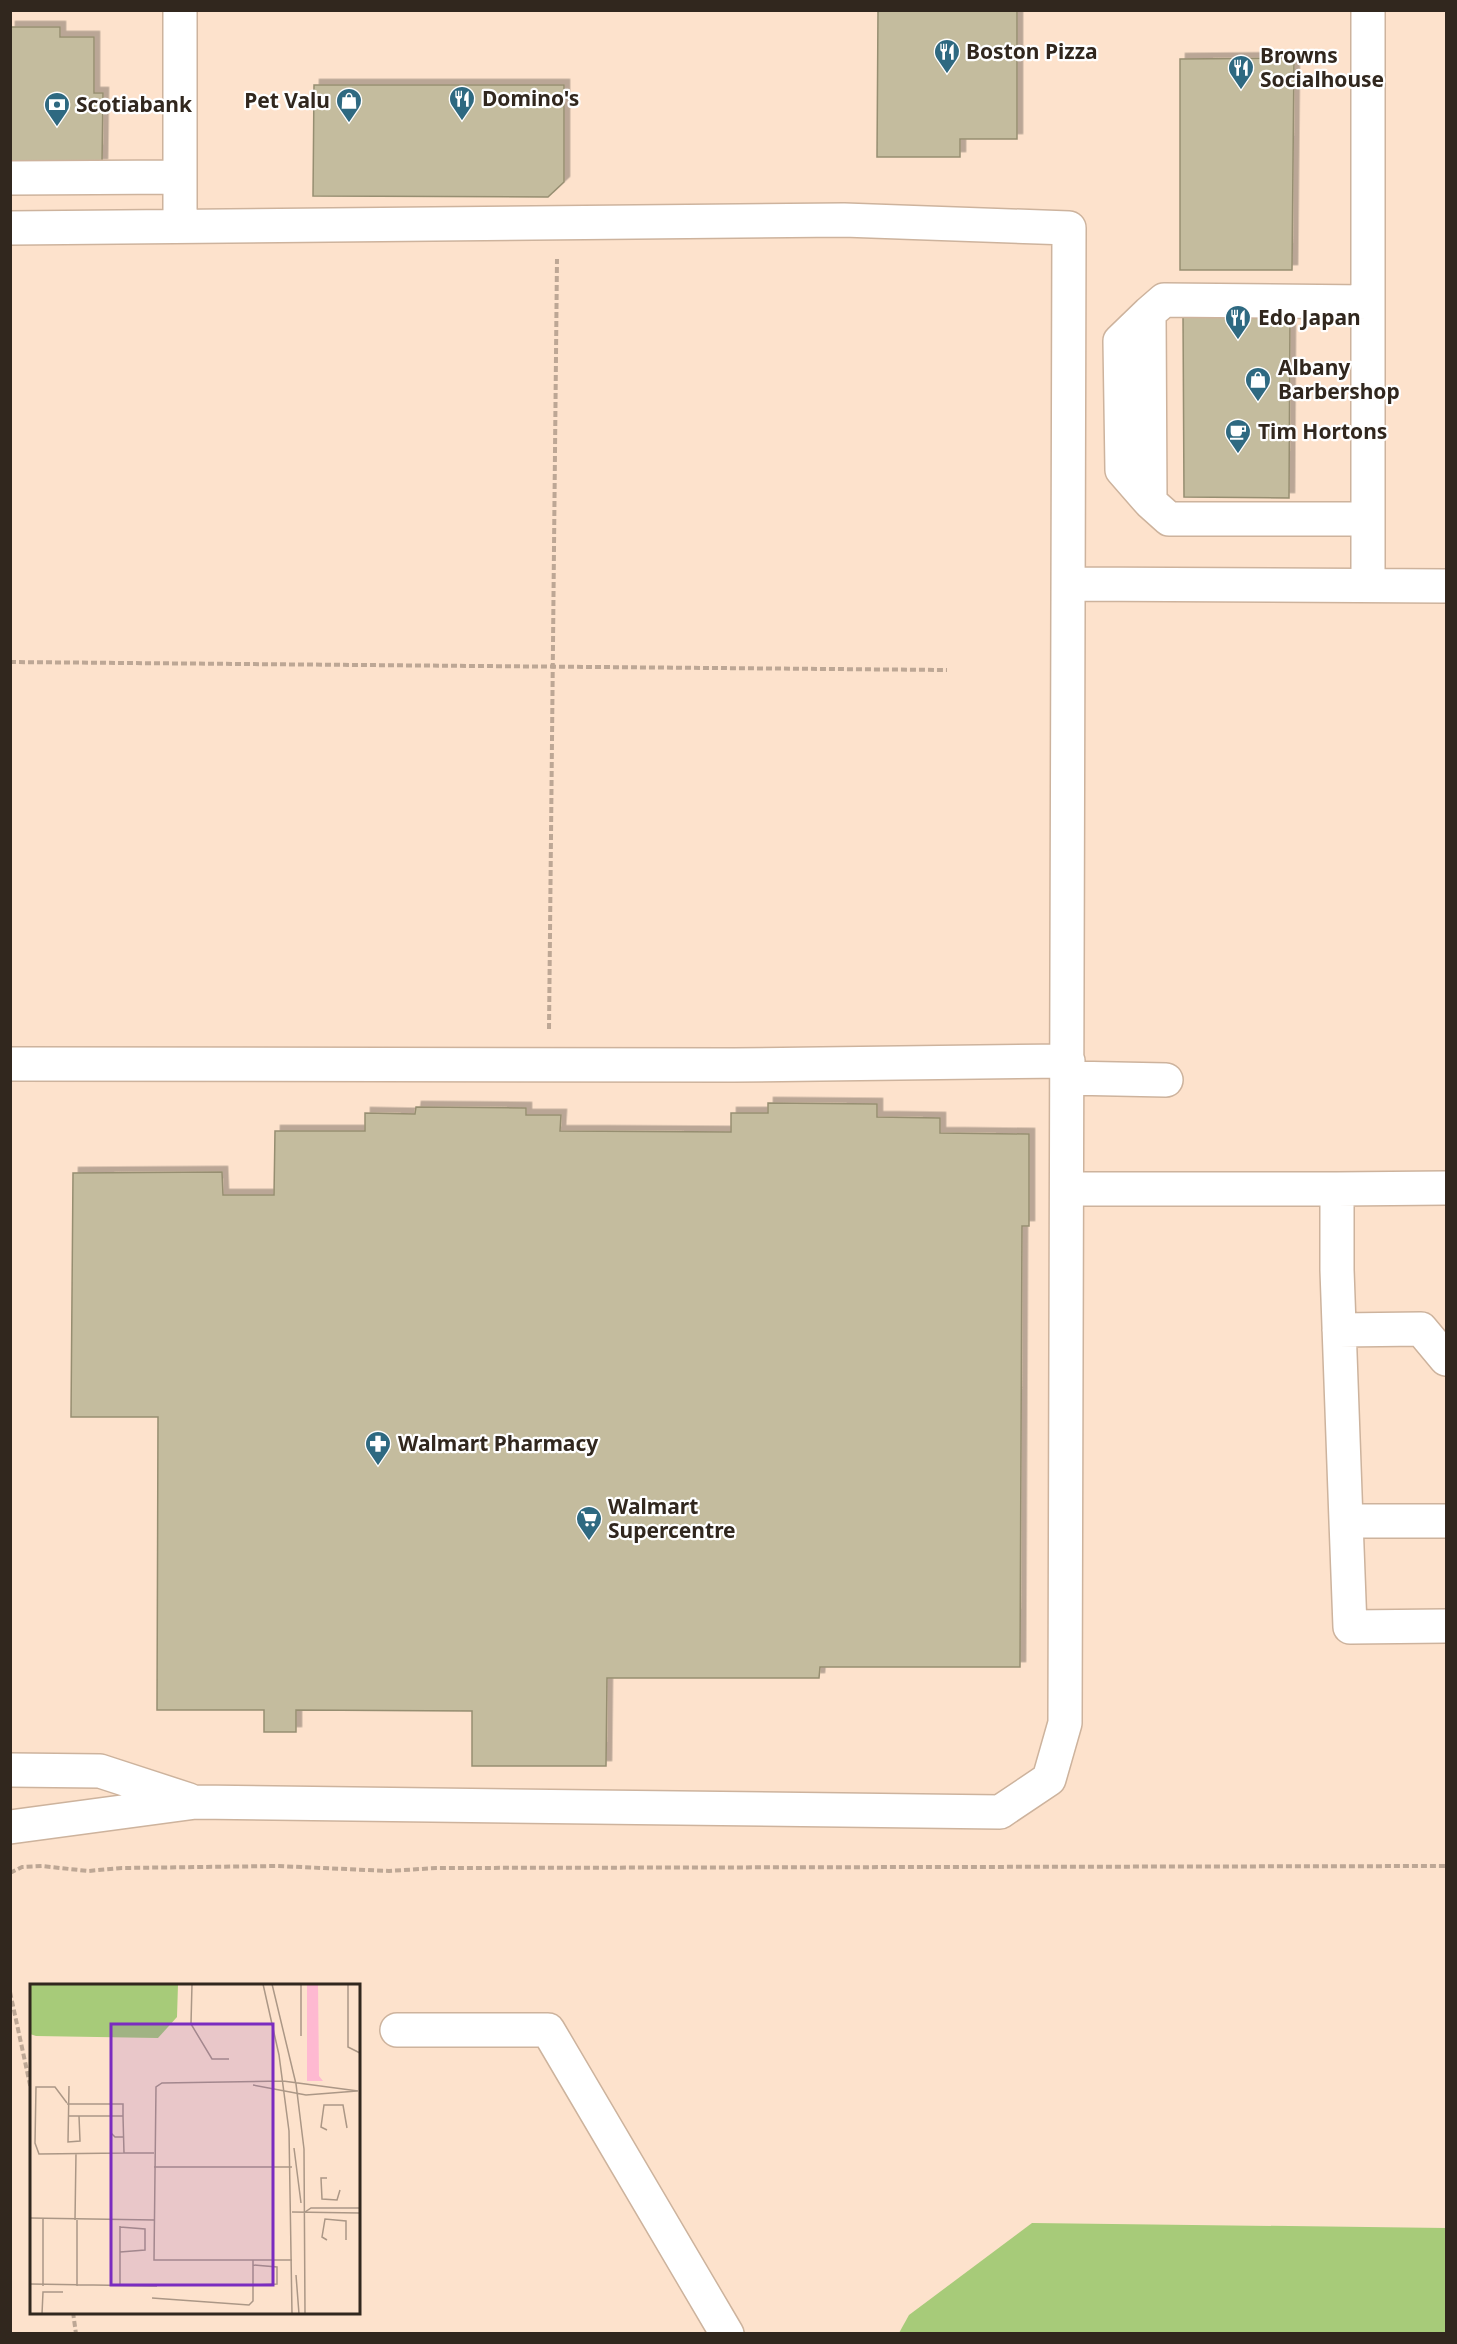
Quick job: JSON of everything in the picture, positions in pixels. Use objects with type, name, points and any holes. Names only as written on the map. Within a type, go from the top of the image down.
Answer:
[{"type":"lane","points":[[180,10],[180,226]]},
{"type":"lane","points":[[1368,10],[1368,585]]},
{"type":"lane","points":[[10,178],[180,177]]},
{"type":"lane","points":[[10,228],[844,220],[1069,228],[1065,1723],[1049,1779],[1000,1812],[196,1802],[10,1827]]},
{"type":"lane","points":[[1368,302],[1164,300],[1149,314],[1150,502],[1168,519],[1368,519]]},
{"type":"lane","points":[[1069,585],[1446,586]]},
{"type":"lane","points":[[10,1064],[849,1065],[1068,1070],[1166,1080]]},
{"type":"lane","points":[[1067,1188],[1446,1188]]},
{"type":"lane","points":[[1337,1189],[1339,1330],[1350,1627],[1446,1626]]},
{"type":"lane","points":[[1339,1330],[1421,1329],[1446,1359]]},
{"type":"lane","points":[[1346,1521],[1446,1521]]},
{"type":"lane","points":[[10,1770],[100,1771],[196,1802]]},
{"type":"lane","points":[[397,2030],[548,2030],[727,2334]]},
{"type":"path","points":[[549,1065],[558,222]]},
{"type":"path","points":[[10,662],[947,670]]},
{"type":"path","points":[[10,1873],[22,1867],[42,1866],[88,1871],[122,1868],[278,1866],[389,1871],[460,1868],[1446,1866]]},
{"type":"path","points":[[10,1992],[30,2085]]},
{"type":"path","points":[[73,2314],[76,2334]]},
{"type":"shaded area","points":[[1032,2223],[1446,2228],[1446,2333],[899,2333],[909,2315]]},
{"type":"building","name":"Boston Pizza","points":[[878,10],[1017,10],[1017,139],[960,139],[960,157],[877,157]]},
{"type":"building","name":"Scotiabank","points":[[10,27],[60,27],[60,37],[94,37],[94,93],[103,93],[102,164],[10,164]]},
{"type":"building","points":[[1294,58],[1292,270],[1180,270],[1180,59]]},
{"type":"building","points":[[314,85],[564,85],[564,182],[548,197],[313,196]]},
{"type":"building","points":[[1183,315],[1290,316],[1289,498],[1184,497]]},
{"type":"building","name":"Walmart Supercentre","points":[[768,1103],[877,1104],[877,1117],[940,1118],[940,1133],[1029,1134],[1029,1226],[1022,1226],[1020,1667],[820,1667],[819,1678],[607,1678],[606,1766],[472,1766],[472,1711],[296,1710],[296,1732],[264,1732],[264,1710],[157,1710],[158,1417],[71,1417],[73,1173],[222,1172],[223,1195],[274,1195],[275,1131],[365,1131],[365,1113],[415,1114],[416,1107],[526,1108],[526,1115],[561,1115],[560,1131],[731,1132],[731,1113],[768,1113]]},
{"type":"place","name":"Boston Pizza","points":[[947,75]]},
{"type":"place","name":"Browns Socialhouse","points":[[1241,91]]},
{"type":"place","name":"Domino's","points":[[462,122]]},
{"type":"place","name":"Pet Valu","points":[[349,124]]},
{"type":"place","name":"Scotiabank","points":[[57,128]]},
{"type":"place","name":"Edo Japan","points":[[1238,341]]},
{"type":"place","name":"Albany Barbershop","points":[[1258,403]]},
{"type":"place","name":"Tim Hortons","points":[[1238,455]]},
{"type":"place","name":"Walmart Pharmacy","points":[[378,1467]]},
{"type":"place","name":"Walmart Supercentre","points":[[589,1542]]}]
